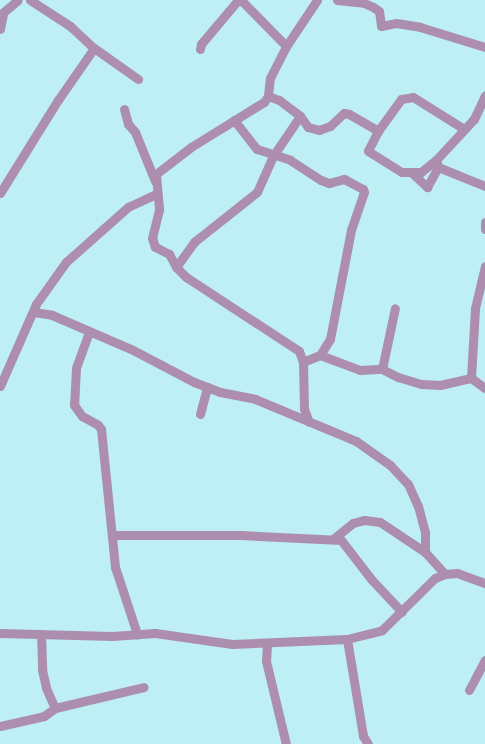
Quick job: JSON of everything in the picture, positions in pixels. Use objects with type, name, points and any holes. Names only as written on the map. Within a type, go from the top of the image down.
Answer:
[{"type":"street","points":[[1,21],[18,0]]},
{"type":"street","points":[[30,0],[70,26],[94,48],[138,79]]},
{"type":"street","points":[[200,49],[201,44],[239,0],[286,46]]},
{"type":"street","points":[[309,422],[304,410],[303,362],[299,352],[289,343],[233,310],[176,267],[168,254],[155,247],[152,238],[159,209],[156,194],[156,174],[190,147],[234,120],[268,96],[270,78],[286,46],[317,0]]},
{"type":"street","points":[[337,0],[364,3],[373,7],[379,11],[381,26],[396,23],[420,27],[485,47]]},
{"type":"street","points":[[0,193],[58,100],[94,48]]},
{"type":"street","points":[[412,173],[427,187],[437,164],[464,129],[474,119],[485,95]]},
{"type":"street","points":[[268,96],[279,100],[300,116],[308,127],[319,130],[330,126],[344,113],[349,114],[378,131]]},
{"type":"street","points":[[437,164],[421,172],[402,172],[368,151],[378,131],[401,99],[413,97],[464,129]]},
{"type":"street","points":[[124,109],[128,124],[135,132],[156,181]]},
{"type":"street","points":[[176,267],[194,242],[258,192],[273,156],[300,116]]},
{"type":"street","points":[[234,120],[258,149],[273,156],[290,160],[329,183],[344,179],[363,189],[364,192],[351,230],[330,339],[320,355],[303,362]]},
{"type":"street","points":[[437,164],[485,186]]},
{"type":"street","points":[[0,386],[2,372],[34,312],[40,297],[66,262],[128,207],[156,194]]},
{"type":"street","points":[[485,222],[485,229]]},
{"type":"street","points":[[471,378],[475,308],[485,266]]},
{"type":"street","points":[[382,369],[396,308]]},
{"type":"street","points":[[34,312],[52,315],[100,337],[131,349],[161,367],[207,387],[255,399],[356,441],[390,465],[408,484],[418,506],[424,533],[425,552]]},
{"type":"street","points":[[89,332],[86,345],[76,368],[74,405],[82,416],[98,424],[102,429],[115,567],[137,634]]},
{"type":"street","points":[[86,345],[100,337]]},
{"type":"street","points":[[320,355],[360,370],[382,369],[398,378],[421,384],[440,385],[471,378],[485,388]]},
{"type":"street","points":[[200,414],[207,387]]},
{"type":"street","points":[[333,539],[353,524],[364,520],[380,522],[425,552],[445,574]]},
{"type":"street","points":[[112,535],[241,535],[333,539],[344,542],[371,579],[402,612]]},
{"type":"street","points":[[0,632],[112,636],[137,634],[175,634],[232,644],[346,639],[382,630],[435,578],[445,574],[457,573],[485,583]]},
{"type":"street","points":[[41,634],[42,670],[46,688],[55,708]]},
{"type":"street","points":[[346,639],[363,736],[368,744]]},
{"type":"street","points":[[267,643],[266,661],[286,744]]},
{"type":"street","points":[[469,690],[485,660]]},
{"type":"street","points":[[0,726],[44,716],[55,708],[144,687]]}]
